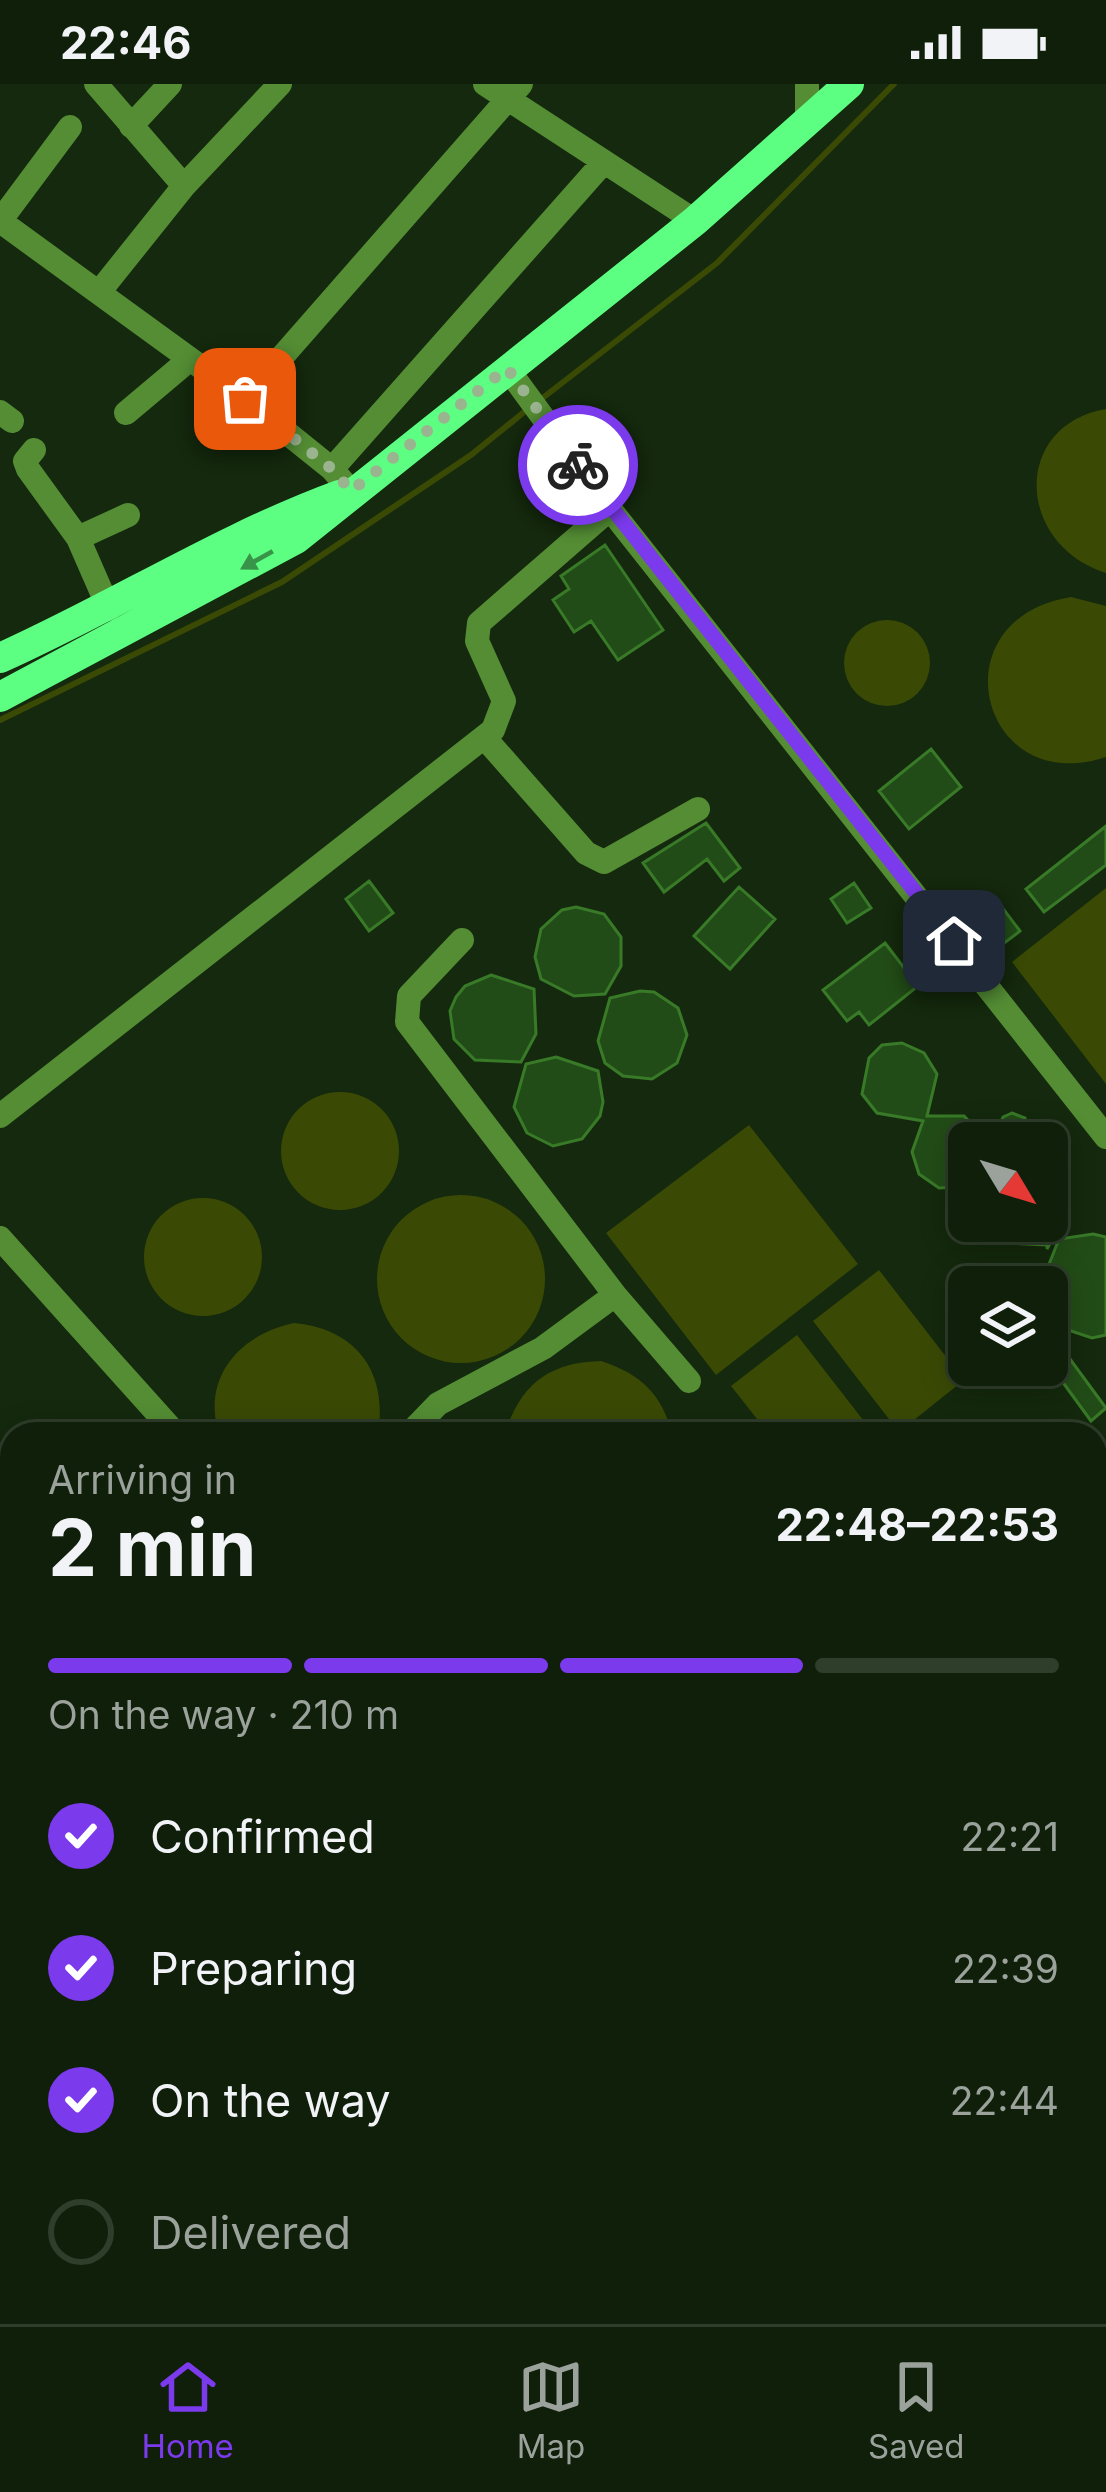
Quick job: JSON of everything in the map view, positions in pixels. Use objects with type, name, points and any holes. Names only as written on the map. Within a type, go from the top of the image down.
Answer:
[{"type":"main road","points":[[0,658],[110,608],[342,480],[507,368],[695,221],[849,84]]},
{"type":"main road","points":[[0,697],[296,539],[342,480]]},
{"type":"street","points":[[96,84],[184,186]]},
{"type":"street","points":[[131,126],[170,84]]},
{"type":"street","points":[[100,291],[184,186],[280,84]]},
{"type":"street","points":[[485,84],[515,92],[602,164],[695,221]]},
{"type":"street","points":[[807,84],[807,124]]},
{"type":"street","points":[[245,399],[515,92]]},
{"type":"street","points":[[70,127],[0,221],[245,399],[342,480],[602,164]]},
{"type":"street","points":[[126,413],[189,361]]},
{"type":"street","points":[[507,368],[610,509],[1106,1137]]},
{"type":"street","points":[[34,450],[25,460],[28,469],[78,538],[110,608]]},
{"type":"street","points":[[0,1116],[499,724],[504,701],[477,641],[479,623],[610,509]]},
{"type":"street","points":[[78,538],[128,515]]},
{"type":"street","points":[[484,737],[586,853],[604,862],[698,809]]},
{"type":"street","points":[[462,940],[409,995],[407,1022],[615,1294],[689,1381]]},
{"type":"street","points":[[0,1238],[165,1422]]},
{"type":"street","points":[[421,1422],[438,1404],[543,1348],[615,1294]]},
{"type":"shaded area","points":[[1106,409],[1106,573],[1076,558],[1054,537],[1041,513],[1037,486],[1041,460],[1054,437],[1075,419]]},
{"type":"shaded area","points":[[1071,597],[1106,606],[1106,757],[1063,763],[1028,753],[1004,731],[990,701],[989,668],[1001,637],[1028,612]]},
{"type":"shaded area","points":[[887,620],[918,632],[930,663],[918,694],[887,706],[856,694],[844,663],[856,632]]},
{"type":"shaded area","points":[[1106,888],[1106,1084],[1012,962]]},
{"type":"shaded area","points":[[340,1092],[363,1096],[382,1109],[395,1128],[399,1151],[395,1174],[382,1193],[363,1206],[340,1210],[317,1206],[298,1193],[285,1174],[281,1151],[285,1128],[298,1109],[317,1096]]},
{"type":"shaded area","points":[[749,1125],[858,1264],[716,1375],[606,1233]]},
{"type":"shaded area","points":[[461,1195],[493,1202],[520,1220],[538,1247],[545,1279],[538,1311],[520,1338],[493,1356],[461,1363],[429,1356],[402,1338],[384,1311],[377,1279],[384,1247],[402,1220],[429,1202]]},
{"type":"shaded area","points":[[203,1198],[226,1202],[245,1215],[258,1234],[262,1257],[258,1280],[245,1299],[226,1312],[203,1316],[180,1312],[161,1299],[148,1280],[144,1257],[148,1234],[161,1215],[180,1202]]},
{"type":"shaded area","points":[[879,1270],[948,1359],[948,1386],[956,1386],[912,1422],[891,1422],[813,1321]]},
{"type":"shaded area","points":[[294,1323],[316,1327],[351,1344],[372,1373],[379,1422],[217,1422],[216,1394],[230,1361],[257,1337]]},
{"type":"shaded area","points":[[797,1335],[865,1422],[760,1422],[731,1386]]},
{"type":"shaded area","points":[[601,1361],[628,1372],[656,1397],[667,1422],[509,1422],[519,1402],[540,1379],[583,1362]]},
{"type":"building","points":[[605,545],[663,630],[618,660],[591,621],[574,632],[553,600],[569,589],[561,576]]},
{"type":"building","points":[[931,749],[961,787],[909,829],[879,791]]},
{"type":"building","points":[[706,823],[740,868],[724,881],[707,859],[664,892],[643,863]]},
{"type":"building","points":[[1106,826],[1106,865],[1044,912],[1026,889]]},
{"type":"building","points":[[369,881],[393,913],[369,931],[346,899]]},
{"type":"building","points":[[854,883],[871,908],[847,923],[831,899]]},
{"type":"building","points":[[739,887],[775,919],[730,969],[694,936]]},
{"type":"building","points":[[998,902],[1020,931],[995,950],[973,921]]},
{"type":"building","points":[[576,907],[604,914],[621,937],[621,966],[605,994],[574,996],[541,979],[535,957],[541,929],[562,910]]},
{"type":"building","points":[[885,943],[918,986],[869,1025],[859,1012],[847,1021],[823,990]]},
{"type":"building","points":[[491,975],[534,989],[536,1034],[521,1062],[475,1060],[454,1039],[450,1011],[456,997],[465,986]]},
{"type":"building","points":[[654,992],[678,1008],[687,1035],[677,1063],[652,1079],[623,1076],[605,1063],[598,1041],[610,998]]},
{"type":"building","points":[[902,1043],[924,1053],[937,1074],[927,1116],[964,1116],[970,1122],[948,1122],[948,1188],[939,1188],[919,1174],[912,1152],[923,1121],[877,1113],[862,1094],[869,1058],[882,1045]]},
{"type":"building","points":[[556,1057],[598,1071],[603,1102],[600,1116],[582,1139],[553,1146],[527,1133],[514,1107],[526,1064]]},
{"type":"building","points":[[1012,1113],[1025,1122],[1001,1122]]},
{"type":"building","points":[[1106,1237],[1106,1335],[1092,1338],[1068,1330],[1068,1266],[1048,1266],[1058,1242],[1068,1242],[1068,1238]]},
{"type":"building","points":[[1051,1242],[1047,1249],[1047,1245],[1007,1243]]},
{"type":"building","points":[[1068,1356],[1106,1408],[1091,1421],[1066,1386]]},
{"type":"waterway","points":[[540,400],[717,263],[894,84]]},
{"type":"waterway","points":[[0,720],[282,582],[471,455],[529,408]]},
{"type":"way so far","points":[[245,399],[332,469],[351,491],[507,368],[578,465]]},
{"type":"route","points":[[578,465],[954,941]]}]
